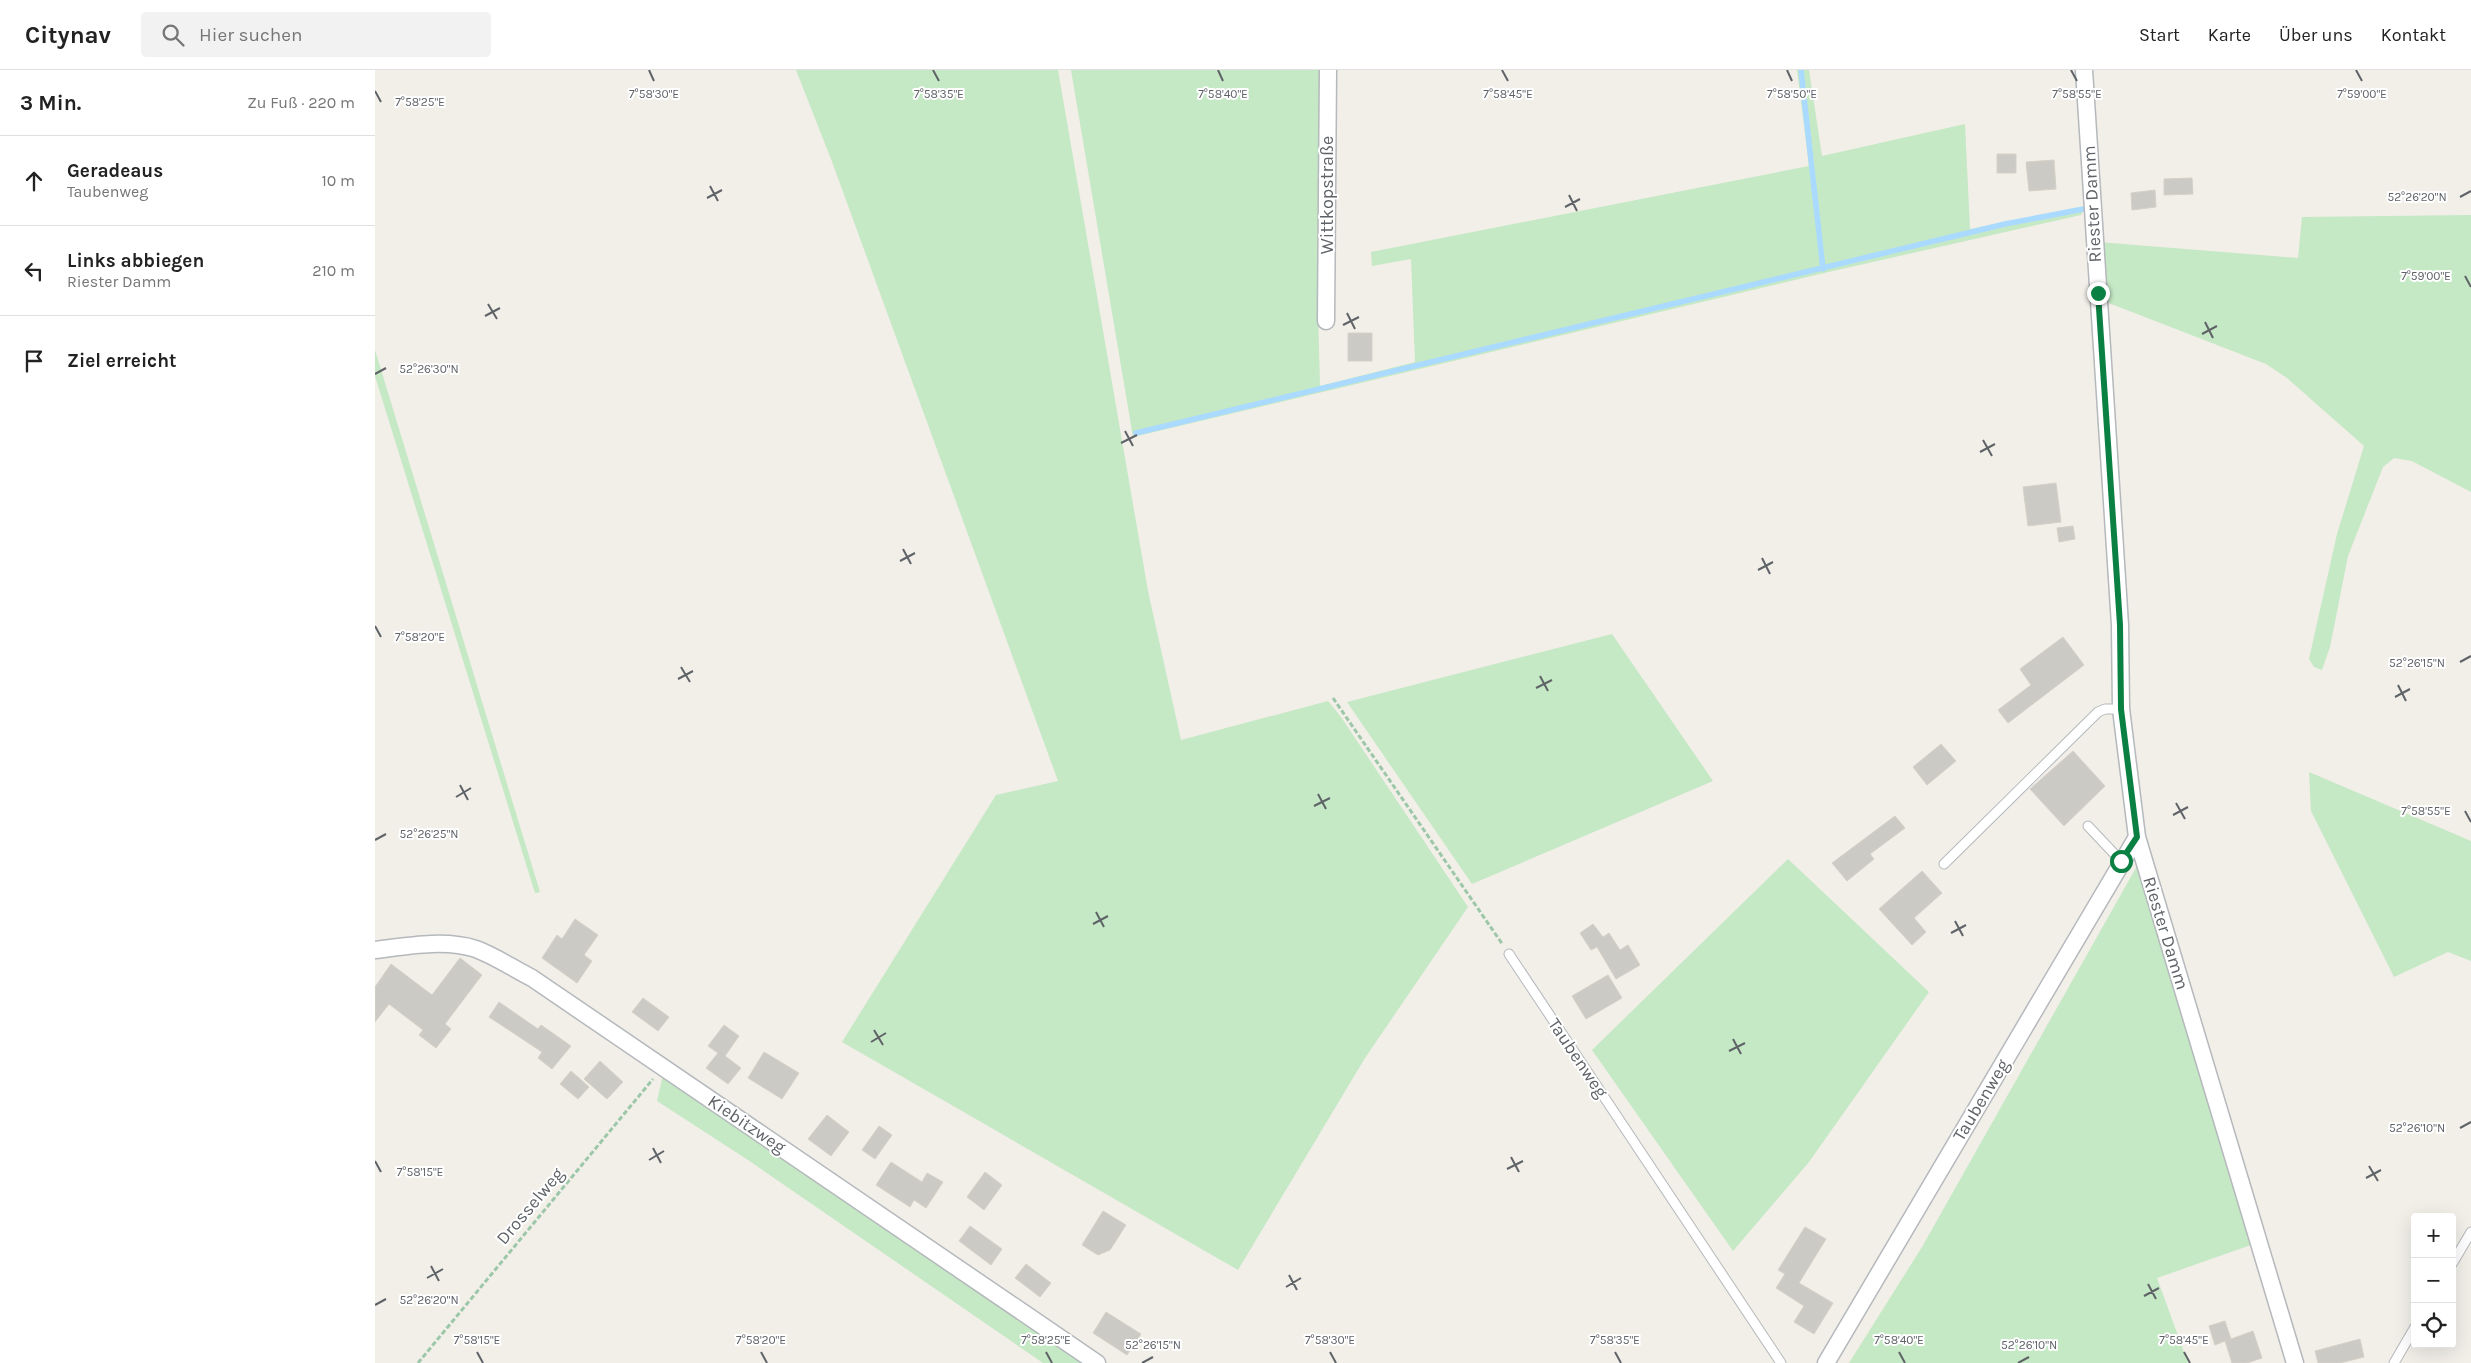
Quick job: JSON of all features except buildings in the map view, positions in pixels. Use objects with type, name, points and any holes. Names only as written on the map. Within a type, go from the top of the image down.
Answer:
[{"type":"street","name":"Wittkopstraße","points":[[1326,321],[1328,70]]},
{"type":"street","name":"Riester Damm","points":[[2084,70],[2120,625],[2121,709],[2137,837],[2295,1363]]},
{"type":"street","name":"Taubenweg","points":[[1826,1363],[2121,861],[2137,837]]},
{"type":"street","name":"Kiebitzweg","points":[[375,950],[449,945],[476,949],[532,978],[1097,1363]]},
{"type":"lane","points":[[1944,864],[2098,712],[2105,709],[2121,709]]},
{"type":"lane","points":[[2088,826],[2121,861]]},
{"type":"lane","name":"Taubenweg","points":[[1509,954],[1781,1363]]},
{"type":"lane","points":[[2456,1258],[2471,1232]]},
{"type":"lane","points":[[2394,1363],[2411,1334]]},
{"type":"path","points":[[1333,698],[1509,954]]},
{"type":"path","name":"Drosselweg","points":[[418,1363],[663,1067]]},
{"type":"green space","points":[[796,70],[1058,70],[1148,591],[1181,740],[1328,701],[1341,717],[1468,907],[1365,1058],[1238,1270],[842,1042],[996,795],[1058,781],[831,159]]},
{"type":"green space","points":[[1071,70],[1320,70],[1317,276],[1320,386],[1415,362],[1411,259],[1372,266],[1371,252],[1809,166],[1797,70],[1809,70],[1822,156],[1965,124],[1970,229],[2085,206],[2081,215],[1824,273],[1133,437]]},
{"type":"green space","points":[[2471,215],[2471,492],[2412,461],[2394,458],[2383,467],[2348,556],[2330,647],[2322,670],[2314,667],[2309,659],[2337,534],[2364,446],[2287,378],[2266,364],[2101,300],[2098,242],[2298,258],[2302,217]]},
{"type":"green space","points":[[375,350],[540,892],[535,893],[375,376]]},
{"type":"green space","points":[[1612,634],[1713,781],[1472,884],[1347,702]]},
{"type":"green space","points":[[2309,772],[2471,841],[2471,961],[2448,952],[2394,977],[2311,811]]},
{"type":"green space","points":[[1788,859],[1929,992],[1809,1162],[1733,1251],[1592,1050]]},
{"type":"green space","points":[[2137,866],[2251,1245],[2157,1278],[2188,1363],[1849,1363],[1922,1247]]},
{"type":"green space","points":[[663,1075],[1092,1363],[1043,1363],[748,1160],[657,1101]]},
{"type":"waterway","points":[[1801,70],[1823,269]]},
{"type":"waterway","points":[[1136,433],[2005,224],[2089,208]]},
{"type":"route","points":[[2098,293],[2120,625],[2121,709],[2137,837],[2121,861]]}]
